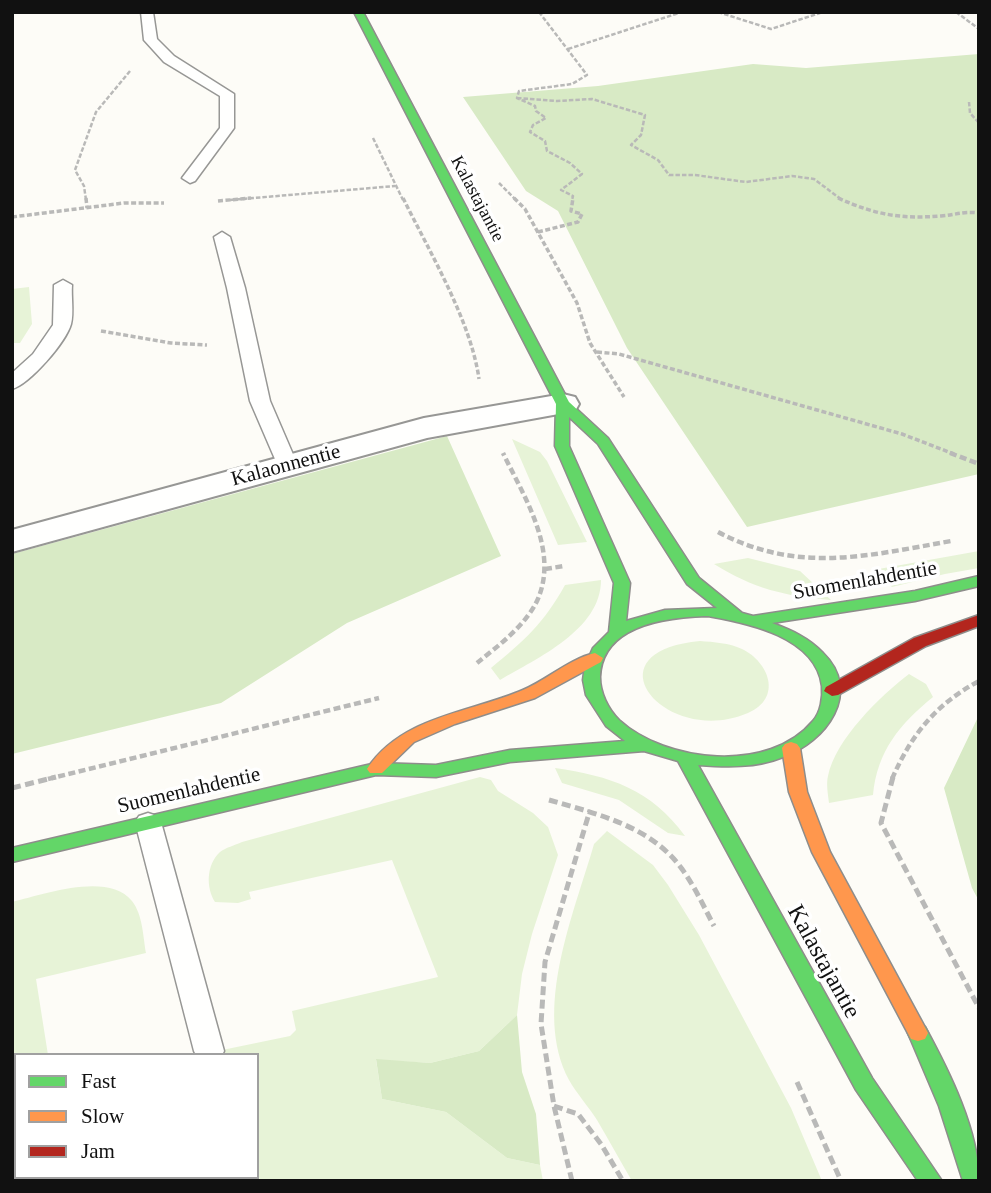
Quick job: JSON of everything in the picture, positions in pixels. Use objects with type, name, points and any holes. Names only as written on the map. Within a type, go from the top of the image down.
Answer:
[{"type":"main road","name":"Kalastajantie","points":[[358,12],[564,404],[603,441],[693,581],[734,614]]},
{"type":"main road","points":[[564,404],[562,446],[622,583],[617,633]]},
{"type":"main road","name":"Suomenlahdentie","points":[[758,620],[915,596],[979,581]]},
{"type":"main road","points":[[708,611],[758,620],[787,633],[810,649],[826,669],[832,691],[830,707],[822,722],[791,748],[741,761],[685,758],[644,745],[620,730],[603,713],[593,694],[590,675],[595,658],[617,633],[635,623],[657,616],[708,611]]},
{"type":"main road","points":[[832,691],[920,642],[979,620]]},
{"type":"main road","points":[[376,769],[408,738],[449,720],[529,694],[595,658]]},
{"type":"main road","name":"Suomenlahdentie","points":[[12,855],[376,769],[436,771],[510,755],[644,745]]},
{"type":"main road","points":[[791,748],[798,792],[821,852],[933,1062],[958,1127],[974,1181]]},
{"type":"main road","name":"Kalastajantie","points":[[685,758],[864,1084],[931,1181]]},
{"type":"street","name":"Kalaonnentie","points":[[12,541],[424,428],[564,404]]},
{"type":"lane","points":[[147,12],[151,40],[169,59],[228,94],[227,128],[190,178]]},
{"type":"lane","points":[[222,237],[236,288],[260,401],[288,466]]},
{"type":"lane","points":[[12,383],[40,358],[62,325],[63,285]]},
{"type":"lane","points":[[148,822],[209,1051]]},
{"type":"path","points":[[517,98],[519,90],[572,84],[587,75],[539,12]]},
{"type":"path","points":[[568,49],[682,12]]},
{"type":"path","points":[[718,12],[771,29],[823,12]]},
{"type":"path","points":[[956,12],[979,29]]},
{"type":"path","points":[[87,208],[84,186],[75,170],[96,112],[120,86],[151,40]]},
{"type":"path","points":[[517,98],[557,101],[592,99],[645,115],[641,135],[631,145],[664,164],[668,175],[695,175],[746,182],[792,176],[814,179],[838,198],[867,211],[895,218],[945,216],[959,211],[979,213]]},
{"type":"path","points":[[517,98],[535,106],[536,111],[546,118],[533,125],[530,132],[545,141],[547,151],[570,163],[582,174],[561,190],[573,196],[571,211],[582,214],[578,222],[538,232]]},
{"type":"path","points":[[969,103],[970,113],[979,123]]},
{"type":"path","points":[[372,136],[447,289],[476,358],[481,391],[542,542],[545,569],[537,601],[506,639],[468,670]]},
{"type":"path","points":[[494,175],[500,186],[525,209],[577,303],[590,344],[625,397]]},
{"type":"path","points":[[211,201],[395,186]]},
{"type":"path","points":[[12,217],[124,203],[171,203]]},
{"type":"path","points":[[62,325],[171,343]]},
{"type":"path","points":[[596,352],[619,354],[902,434],[979,464]]},
{"type":"path","points":[[713,529],[736,544],[794,559],[841,560],[954,541]]},
{"type":"path","points":[[979,681],[964,687],[944,703],[912,735],[885,793],[881,823],[979,1008]]},
{"type":"path","points":[[12,788],[391,695]]},
{"type":"path","points":[[572,1181],[554,1106],[541,1024],[545,962],[590,810],[654,842],[676,860],[720,937]]},
{"type":"path","points":[[796,1079],[841,1181]]},
{"type":"path","points":[[554,1106],[578,1114],[601,1144],[623,1181]]},
{"type":"green space","points":[[979,54],[979,474],[747,527],[627,348],[558,211],[526,191],[463,97],[598,86],[753,64],[806,68]]},
{"type":"green space","points":[[29,287],[32,324],[20,343],[12,343],[12,289]]},
{"type":"green space","points":[[447,436],[501,556],[347,623],[221,703],[12,754],[12,554]]},
{"type":"green space","points":[[512,439],[540,452],[547,461],[587,542],[558,545]]},
{"type":"green space","points":[[979,551],[979,568],[892,587],[873,570]]},
{"type":"green space","points":[[748,558],[800,571],[831,600],[770,590],[714,564]]},
{"type":"green space","points":[[601,580],[598,598],[579,628],[548,652],[500,680],[491,668],[533,630],[565,585]]},
{"type":"green space","points":[[700,641],[737,647],[759,662],[765,671],[769,690],[759,706],[748,713],[718,720],[690,718],[666,708],[650,694],[643,678],[647,662],[666,649]]},
{"type":"green space","points":[[909,674],[926,684],[933,697],[910,718],[892,740],[879,765],[873,795],[829,803],[827,786],[832,762],[849,733],[873,706]]},
{"type":"green space","points":[[979,715],[979,901],[972,888],[944,788]]},
{"type":"green space","points":[[555,768],[594,775],[628,787],[658,807],[685,836],[668,833],[619,800],[562,783]]},
{"type":"green space","points":[[480,777],[491,780],[498,791],[533,813],[548,827],[558,855],[532,934],[522,974],[517,1015],[479,1051],[430,1063],[376,1060],[382,1099],[446,1112],[507,1158],[540,1165],[543,1181],[12,1181],[12,902],[91,886],[121,892],[132,901],[138,913],[146,953],[36,979],[48,1053],[14,1053],[14,1179],[259,1179],[259,1053],[208,1053],[290,1036],[296,1030],[292,1011],[438,977],[392,860],[249,892],[251,899],[238,903],[215,902],[209,883],[212,863],[222,851],[242,842]]},
{"type":"green space","points":[[607,831],[653,865],[699,935],[791,1108],[822,1181],[632,1181],[597,1120],[572,1085],[559,1053],[554,1023],[555,993],[568,931],[594,844]]},
{"type":"green space","points":[[517,1015],[522,1072],[536,1114],[540,1165],[507,1158],[446,1112],[382,1099],[376,1059],[430,1063],[479,1051]]},
{"type":"traffic: fast","points":[[358,12],[563,404],[603,441],[693,581],[734,614]]},
{"type":"traffic: fast","points":[[563,404],[562,446],[622,583],[617,633]]},
{"type":"traffic: fast","points":[[758,620],[915,596],[979,581]]},
{"type":"traffic: fast","points":[[708,611],[765,625],[786,634],[819,658],[829,674],[829,706],[819,726],[800,742],[778,753],[752,759],[725,762],[698,760],[671,754],[626,734],[601,709],[591,680],[599,652],[609,639],[635,623],[655,617],[708,611]]},
{"type":"traffic: fast","points":[[12,855],[376,769],[436,771],[510,756],[644,745]]},
{"type":"traffic: fast","points":[[685,758],[864,1084],[931,1181]]},
{"type":"traffic: fast","points":[[918,1033],[950,1106],[974,1181]]},
{"type":"traffic: slow","points":[[376,769],[408,738],[449,720],[529,694],[595,658]]},
{"type":"traffic: slow","points":[[791,748],[798,792],[821,852],[918,1033]]},
{"type":"traffic: jam","points":[[832,691],[920,642],[979,620]]}]
